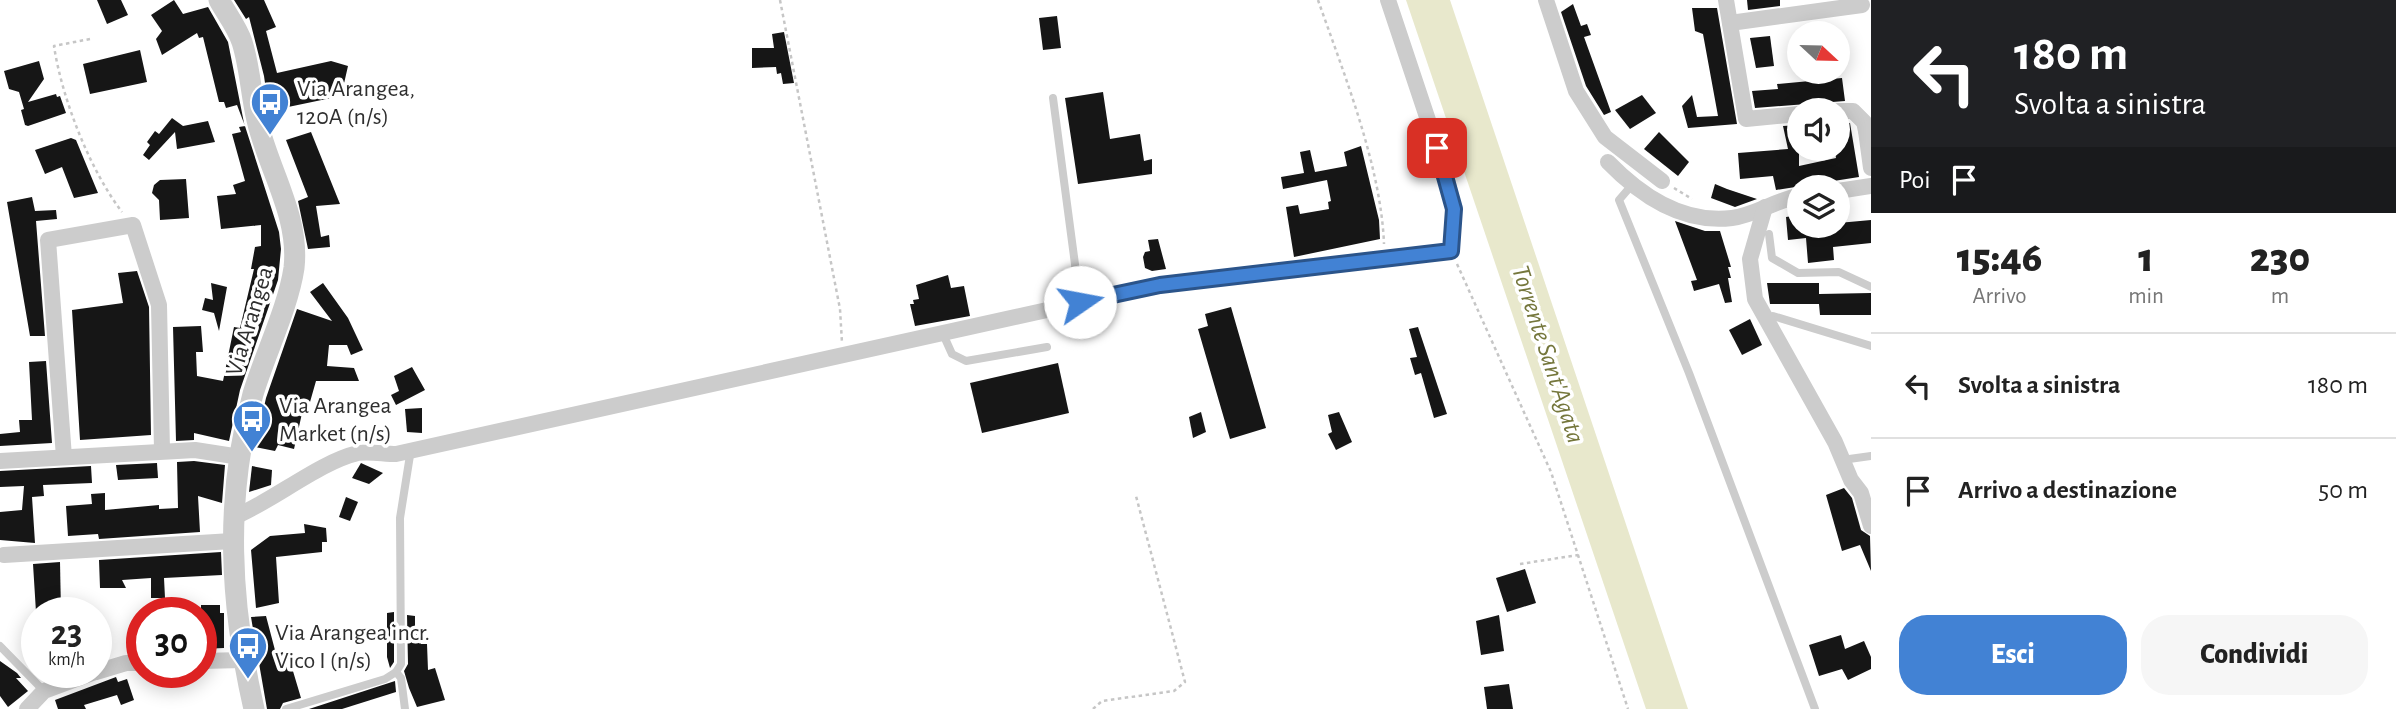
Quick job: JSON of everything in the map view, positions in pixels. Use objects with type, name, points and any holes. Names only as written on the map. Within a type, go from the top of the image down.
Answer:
[{"type":"street","name":"Via Arangea","points":[[219,0],[242,41],[257,122],[291,220],[294,266],[289,290],[253,397],[240,457],[232,518],[243,660],[254,709]]},
{"type":"street","points":[[232,518],[258,508],[340,459],[359,453],[396,454],[842,353],[943,334],[1160,285],[1451,251],[1454,209],[1445,171],[1388,0]]},
{"type":"street","points":[[1546,0],[1577,92],[1605,137],[1662,181]]},
{"type":"street","points":[[1726,0],[1746,119],[1787,115]]},
{"type":"street","points":[[1730,23],[1862,5]]},
{"type":"street","points":[[1850,111],[1869,129],[1871,168]]},
{"type":"street","points":[[1608,162],[1631,186],[1673,210],[1703,218],[1734,218],[1787,200]]},
{"type":"street","points":[[1850,189],[1871,186]]},
{"type":"street","points":[[1765,207],[1750,260],[1755,299],[1842,460],[1850,480],[1861,494],[1871,526]]},
{"type":"street","points":[[64,457],[48,240],[133,225],[159,305],[162,450]]},
{"type":"street","points":[[0,461],[162,450],[195,450],[240,457]]},
{"type":"street","points":[[4,555],[232,541]]},
{"type":"street","points":[[217,661],[243,660]]},
{"type":"street","points":[[27,709],[44,691],[52,688]]},
{"type":"lane","points":[[1053,98],[1080,302]]},
{"type":"lane","points":[[1631,186],[1619,200],[1689,373],[1815,709]]},
{"type":"lane","points":[[1769,234],[1772,258],[1798,273],[1839,272],[1871,287]]},
{"type":"lane","points":[[1773,316],[1871,346]]},
{"type":"lane","points":[[943,334],[952,354],[966,361],[1046,347]]},
{"type":"lane","points":[[286,709],[384,679],[396,672],[401,664],[400,518],[411,449]]},
{"type":"lane","points":[[1842,460],[1871,456]]},
{"type":"lane","points":[[0,646],[44,691]]},
{"type":"lane","points":[[396,672],[401,678],[405,709]]},
{"type":"path","points":[[779,0],[840,309],[842,353]]},
{"type":"path","points":[[1318,0],[1350,92],[1383,214],[1384,258]]},
{"type":"path","points":[[90,39],[54,47],[58,75],[103,187],[133,225]]},
{"type":"path","points":[[1451,251],[1551,472],[1628,709]]},
{"type":"path","points":[[1093,709],[1102,701],[1174,691],[1185,682],[1136,496]]},
{"type":"path","points":[[1521,564],[1578,555]]},
{"type":"water","name":"Torrente Sant'Agata","points":[[1406,0],[1450,0],[1688,709],[1646,709]]},
{"type":"building","points":[[97,0],[121,0],[128,15],[107,24]]},
{"type":"building","points":[[174,0],[183,14],[208,7],[228,42],[245,125],[237,105],[226,108],[224,102],[219,102],[203,37],[199,38],[197,33],[162,55],[156,39],[162,31],[151,15]]},
{"type":"building","points":[[234,0],[264,0],[276,27],[266,31],[277,73],[331,61],[348,66],[343,88],[333,86],[336,97],[269,111],[264,76],[249,17],[246,19]]},
{"type":"building","points":[[1747,0],[1780,0],[1780,6],[1748,10]]},
{"type":"building","points":[[1573,4],[1581,26],[1587,24],[1591,35],[1584,37],[1611,112],[1604,115],[1586,86],[1561,12]]},
{"type":"building","points":[[1692,8],[1717,8],[1737,124],[1688,128],[1682,106],[1692,95],[1697,117],[1718,116],[1703,34],[1695,31]]},
{"type":"building","points":[[1057,16],[1061,48],[1043,50],[1039,18]]},
{"type":"building","points":[[784,32],[794,83],[783,84],[781,73],[777,74],[776,67],[752,68],[752,48],[774,48],[772,34]]},
{"type":"building","points":[[1770,36],[1774,66],[1756,68],[1750,38]]},
{"type":"building","points":[[140,50],[147,82],[90,94],[83,64]]},
{"type":"building","points":[[39,61],[44,79],[28,102],[56,94],[57,97],[60,96],[66,113],[28,126],[25,125],[21,110],[24,109],[19,92],[9,89],[4,71]]},
{"type":"building","points":[[1777,84],[1843,84],[1845,98],[1787,98],[1787,106],[1755,108],[1752,91],[1778,89]]},
{"type":"building","points":[[1103,92],[1110,139],[1140,134],[1144,161],[1152,159],[1152,174],[1078,184],[1065,98]]},
{"type":"building","points":[[1642,95],[1656,113],[1630,129],[1615,110]]},
{"type":"building","points":[[172,118],[183,126],[208,121],[215,142],[177,149],[175,132],[149,160],[143,155],[150,145],[147,142],[155,131],[159,134]]},
{"type":"building","points":[[1850,123],[1859,177],[1787,175],[1787,188],[1776,190],[1773,176],[1740,179],[1738,153],[1787,149],[1787,161],[1799,161],[1799,166],[1822,161],[1850,161]]},
{"type":"building","points":[[245,126],[279,232],[281,249],[278,280],[240,390],[229,441],[194,433],[194,440],[176,441],[173,327],[201,326],[203,352],[196,352],[197,376],[223,381],[234,327],[240,328],[254,269],[251,269],[255,247],[261,246],[261,225],[221,229],[217,196],[236,194],[233,185],[245,181],[232,134],[241,132],[239,127]]},
{"type":"building","points":[[1783,126],[1787,126],[1787,144]]},
{"type":"building","points":[[311,132],[340,204],[316,206],[321,237],[329,235],[330,247],[308,249],[298,201],[308,197],[286,140]]},
{"type":"building","points":[[1659,132],[1689,162],[1678,176],[1644,149]]},
{"type":"building","points":[[71,138],[76,140],[98,193],[74,198],[62,167],[45,174],[35,150]]},
{"type":"building","points":[[1361,146],[1379,220],[1380,239],[1294,257],[1286,207],[1298,205],[1300,214],[1329,209],[1328,202],[1331,201],[1327,180],[1283,189],[1281,177],[1304,173],[1300,152],[1310,150],[1315,172],[1347,166],[1344,152]]},
{"type":"building","points":[[186,179],[189,218],[160,220],[159,200],[152,193],[154,185],[160,180]]},
{"type":"building","points":[[1715,184],[1757,199],[1735,207],[1711,198]]},
{"type":"building","points":[[32,197],[35,211],[56,210],[57,219],[36,221],[45,336],[30,336],[7,202]]},
{"type":"building","points":[[1871,220],[1871,243],[1833,247],[1834,260],[1808,263],[1806,238],[1850,238],[1850,222]]},
{"type":"building","points":[[1675,221],[1705,231],[1720,231],[1731,267],[1728,267],[1731,278],[1728,278],[1732,302],[1725,303],[1719,284],[1694,291],[1691,281],[1697,280]]},
{"type":"building","points":[[1158,239],[1166,269],[1152,271],[1145,268],[1143,257],[1145,252],[1150,251],[1148,240]]},
{"type":"building","points":[[137,271],[149,307],[151,435],[80,440],[72,310],[123,303],[118,273]]},
{"type":"building","points":[[948,275],[951,288],[964,286],[970,316],[915,326],[910,304],[919,299],[916,285]]},
{"type":"building","points":[[211,283],[227,287],[219,331],[214,313],[202,310],[205,298],[213,300]]},
{"type":"building","points":[[323,283],[348,318],[363,350],[351,355],[347,345],[329,345],[327,366],[354,368],[359,381],[316,381],[310,402],[305,400],[294,449],[278,445],[275,451],[255,447],[266,398],[297,309],[332,321],[310,292]]},
{"type":"building","points":[[1767,283],[1819,283],[1819,294],[1871,293],[1871,315],[1820,315],[1819,304],[1770,304]]},
{"type":"building","points":[[1231,307],[1266,428],[1230,439],[1198,329],[1208,326],[1205,314]]},
{"type":"building","points":[[1750,319],[1762,345],[1742,355],[1729,330]]},
{"type":"building","points":[[1418,327],[1447,414],[1434,418],[1421,373],[1415,375],[1410,358],[1417,357],[1409,329]]},
{"type":"building","points":[[46,361],[52,443],[0,446],[0,434],[20,432],[19,420],[32,420],[29,362]]},
{"type":"building","points":[[1058,363],[1069,413],[982,433],[970,383]]},
{"type":"building","points":[[412,367],[425,390],[396,405],[391,395],[399,391],[394,376]]},
{"type":"building","points":[[422,408],[422,433],[407,432],[405,409]]},
{"type":"building","points":[[1201,412],[1206,432],[1193,438],[1189,417]]},
{"type":"building","points":[[1339,412],[1352,442],[1336,450],[1328,434],[1332,432],[1328,415]]},
{"type":"building","points":[[177,462],[225,465],[222,503],[198,496],[200,532],[99,539],[98,534],[68,536],[66,506],[92,504],[91,494],[105,493],[105,510],[159,505],[159,509],[178,508]]},
{"type":"building","points":[[157,463],[158,478],[118,480],[116,465]]},
{"type":"building","points":[[361,463],[383,473],[369,484],[352,478]]},
{"type":"building","points":[[91,466],[92,483],[43,485],[44,496],[32,497],[35,543],[0,540],[0,512],[22,510],[24,486],[0,487],[0,471]]},
{"type":"building","points":[[252,466],[272,470],[271,485],[249,492]]},
{"type":"building","points":[[1844,488],[1852,498],[1861,530],[1870,536],[1871,571],[1860,545],[1842,551],[1826,495]]},
{"type":"building","points":[[346,497],[358,502],[350,521],[339,517]]},
{"type":"building","points":[[304,524],[326,528],[327,542],[322,542],[322,552],[276,557],[279,603],[256,608],[251,550],[270,536],[305,533]]},
{"type":"building","points":[[221,552],[222,575],[164,578],[165,597],[151,597],[151,578],[122,580],[126,588],[100,588],[99,560]]},
{"type":"building","points":[[60,562],[61,597],[35,597],[33,564]]},
{"type":"building","points":[[1525,569],[1536,603],[1507,612],[1496,578]]},
{"type":"building","points":[[217,605],[220,605],[220,613],[224,613],[224,648],[217,648]]},
{"type":"building","points":[[394,612],[394,662],[390,668],[387,657],[387,613]]},
{"type":"building","points":[[407,615],[415,616],[415,627],[421,627],[421,644],[427,644],[428,670],[435,668],[445,700],[417,707],[404,671],[408,664]]},
{"type":"building","points":[[1499,615],[1504,651],[1481,655],[1476,621]]},
{"type":"building","points":[[266,616],[276,654],[287,651],[301,698],[283,703],[280,709],[267,709],[251,617]]},
{"type":"building","points":[[1841,635],[1845,649],[1864,641],[1871,657],[1871,669],[1848,680],[1842,669],[1819,676],[1809,645]]},
{"type":"building","points":[[0,661],[17,673],[21,678],[16,678],[21,688],[28,691],[8,707],[0,696]]},
{"type":"building","points":[[116,677],[118,682],[126,679],[126,688],[130,688],[134,700],[121,705],[117,695],[84,705],[86,709],[58,709],[55,700],[87,688],[112,688],[112,679]]},
{"type":"building","points":[[395,681],[396,692],[342,709],[309,709]]},
{"type":"building","points":[[1509,684],[1513,709],[1487,709],[1484,687]]},
{"type":"place","name":"Via Arangea, 120A (n/s)","points":[[270,136]]},
{"type":"place","name":"Via Arangea Market (n/s)","points":[[252,453]]},
{"type":"place","name":"Via Arangea incr. Vico I (n/s)","points":[[248,680]]},
{"type":"route","points":[[1080,302],[1160,285],[1230,279],[1451,251],[1454,209],[1437,148]]}]
